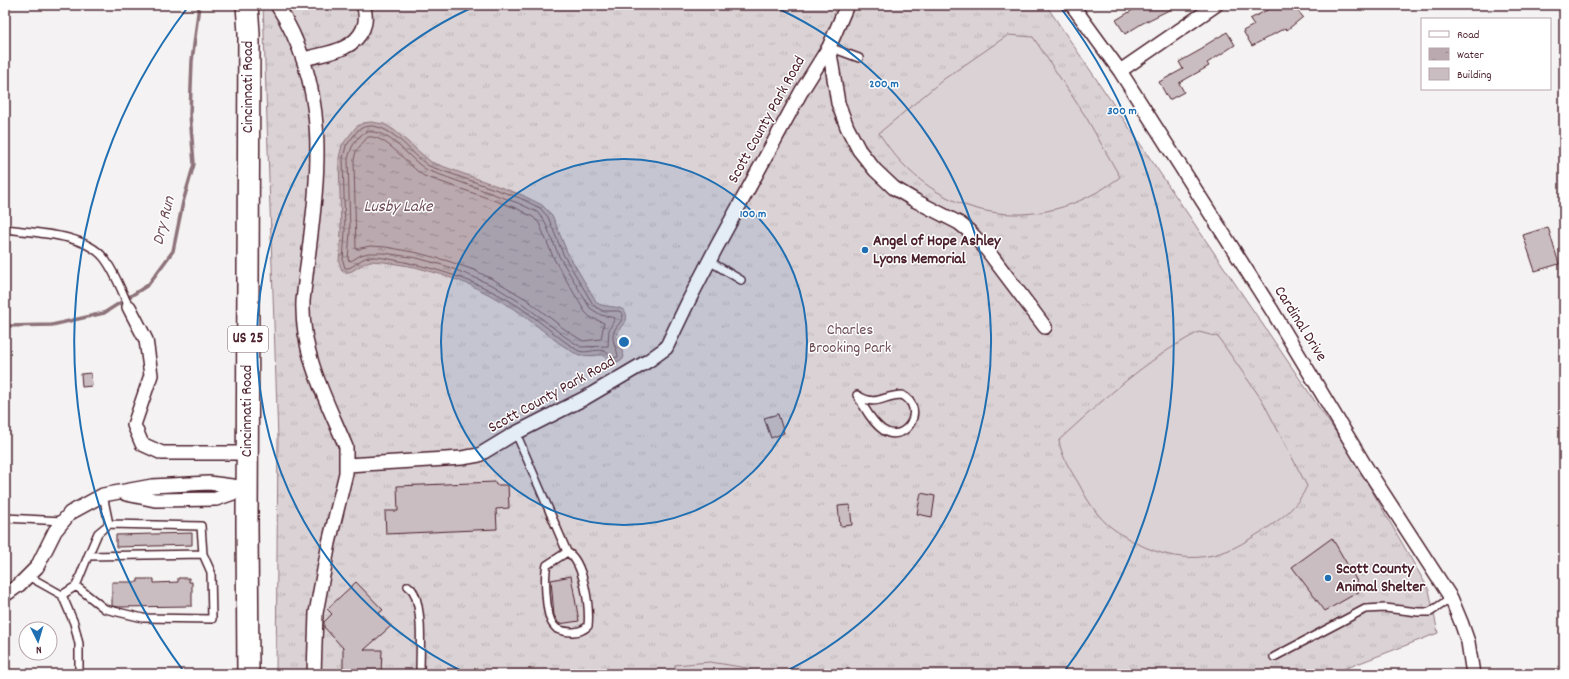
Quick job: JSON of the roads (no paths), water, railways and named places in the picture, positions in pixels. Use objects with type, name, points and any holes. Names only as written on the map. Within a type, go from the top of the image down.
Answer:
[{"type":"main road","name":"Cincinnati Road","points":[[247,5],[249,41],[247,453],[248,674]]},
{"type":"street","points":[[277,5],[297,41],[304,59],[313,100],[317,147],[315,192],[303,301],[303,328],[312,364],[346,447],[347,465],[317,603],[314,674]]},
{"type":"street","points":[[304,59],[339,50],[355,42],[361,35],[364,27],[366,17],[363,5]]},
{"type":"street","name":"Scott County Park Road","points":[[347,465],[479,456],[516,433],[615,382],[666,348],[709,261],[801,92],[829,47],[847,5]]},
{"type":"street","name":"Cardinal Drive","points":[[1072,5],[1120,71],[1273,312],[1366,467],[1451,598],[1462,622],[1468,642],[1473,674]]},
{"type":"street","points":[[1120,71],[1216,5]]},
{"type":"street","points":[[829,47],[838,103],[842,115],[852,139],[867,160],[894,188],[954,220],[969,231],[987,250],[1045,327]]},
{"type":"street","points":[[128,307],[146,340],[151,375],[134,425],[142,444],[162,453],[247,453]]},
{"type":"street","points":[[5,595],[37,567],[55,531],[70,513],[103,495],[121,493],[152,486],[209,483],[247,488]]},
{"type":"lane","points":[[829,47],[859,58]]},
{"type":"lane","points":[[5,229],[64,238],[85,243],[103,256],[114,273],[128,307]]},
{"type":"lane","points":[[709,261],[740,280]]},
{"type":"lane","points":[[857,395],[870,401],[876,401],[890,396],[902,395],[911,402],[913,406],[913,419],[906,429],[901,432],[895,434],[889,433],[878,426],[857,395]]},
{"type":"lane","points":[[516,433],[568,552],[574,557],[578,564],[586,592],[589,616],[588,626],[585,629],[571,632],[556,629],[550,621],[545,590],[545,572],[547,565],[568,552]]},
{"type":"lane","points":[[103,495],[109,524]]},
{"type":"lane","points":[[5,518],[63,521]]},
{"type":"lane","points":[[62,596],[76,586],[98,533],[109,524],[201,526],[204,554],[211,572],[212,619],[143,618],[105,609],[76,586]]},
{"type":"lane","points":[[88,556],[204,554]]},
{"type":"lane","points":[[28,576],[62,596],[74,623],[79,644],[80,674]]},
{"type":"lane","points":[[408,586],[414,592],[418,606],[420,672],[418,674]]},
{"type":"lane","points":[[1274,657],[1365,609],[1386,608],[1430,612],[1451,598]]},
{"type":"water","name":"Lusby Lake","points":[[371,122],[384,124],[394,130],[431,162],[522,195],[542,205],[552,215],[567,252],[597,303],[625,311],[626,321],[616,336],[624,356],[623,359],[613,362],[602,355],[579,356],[559,343],[519,312],[468,284],[443,275],[415,267],[370,261],[352,271],[345,273],[342,271],[339,261],[341,232],[339,158],[342,145],[356,127],[363,123]]},
{"type":"waterway","name":"Dry Run","points":[[5,326],[52,325],[104,313],[148,285],[173,251],[183,202],[194,164],[190,114],[192,61],[199,5]]},
{"type":"place","name":"Angel of Hope Ashley Lyons Memorial","points":[[865,250]]},
{"type":"place","name":"Scott County Animal Shelter","points":[[1328,578]]},
{"type":"park label","name":"Charles Brooking Park","points":[[850,339]]}]
